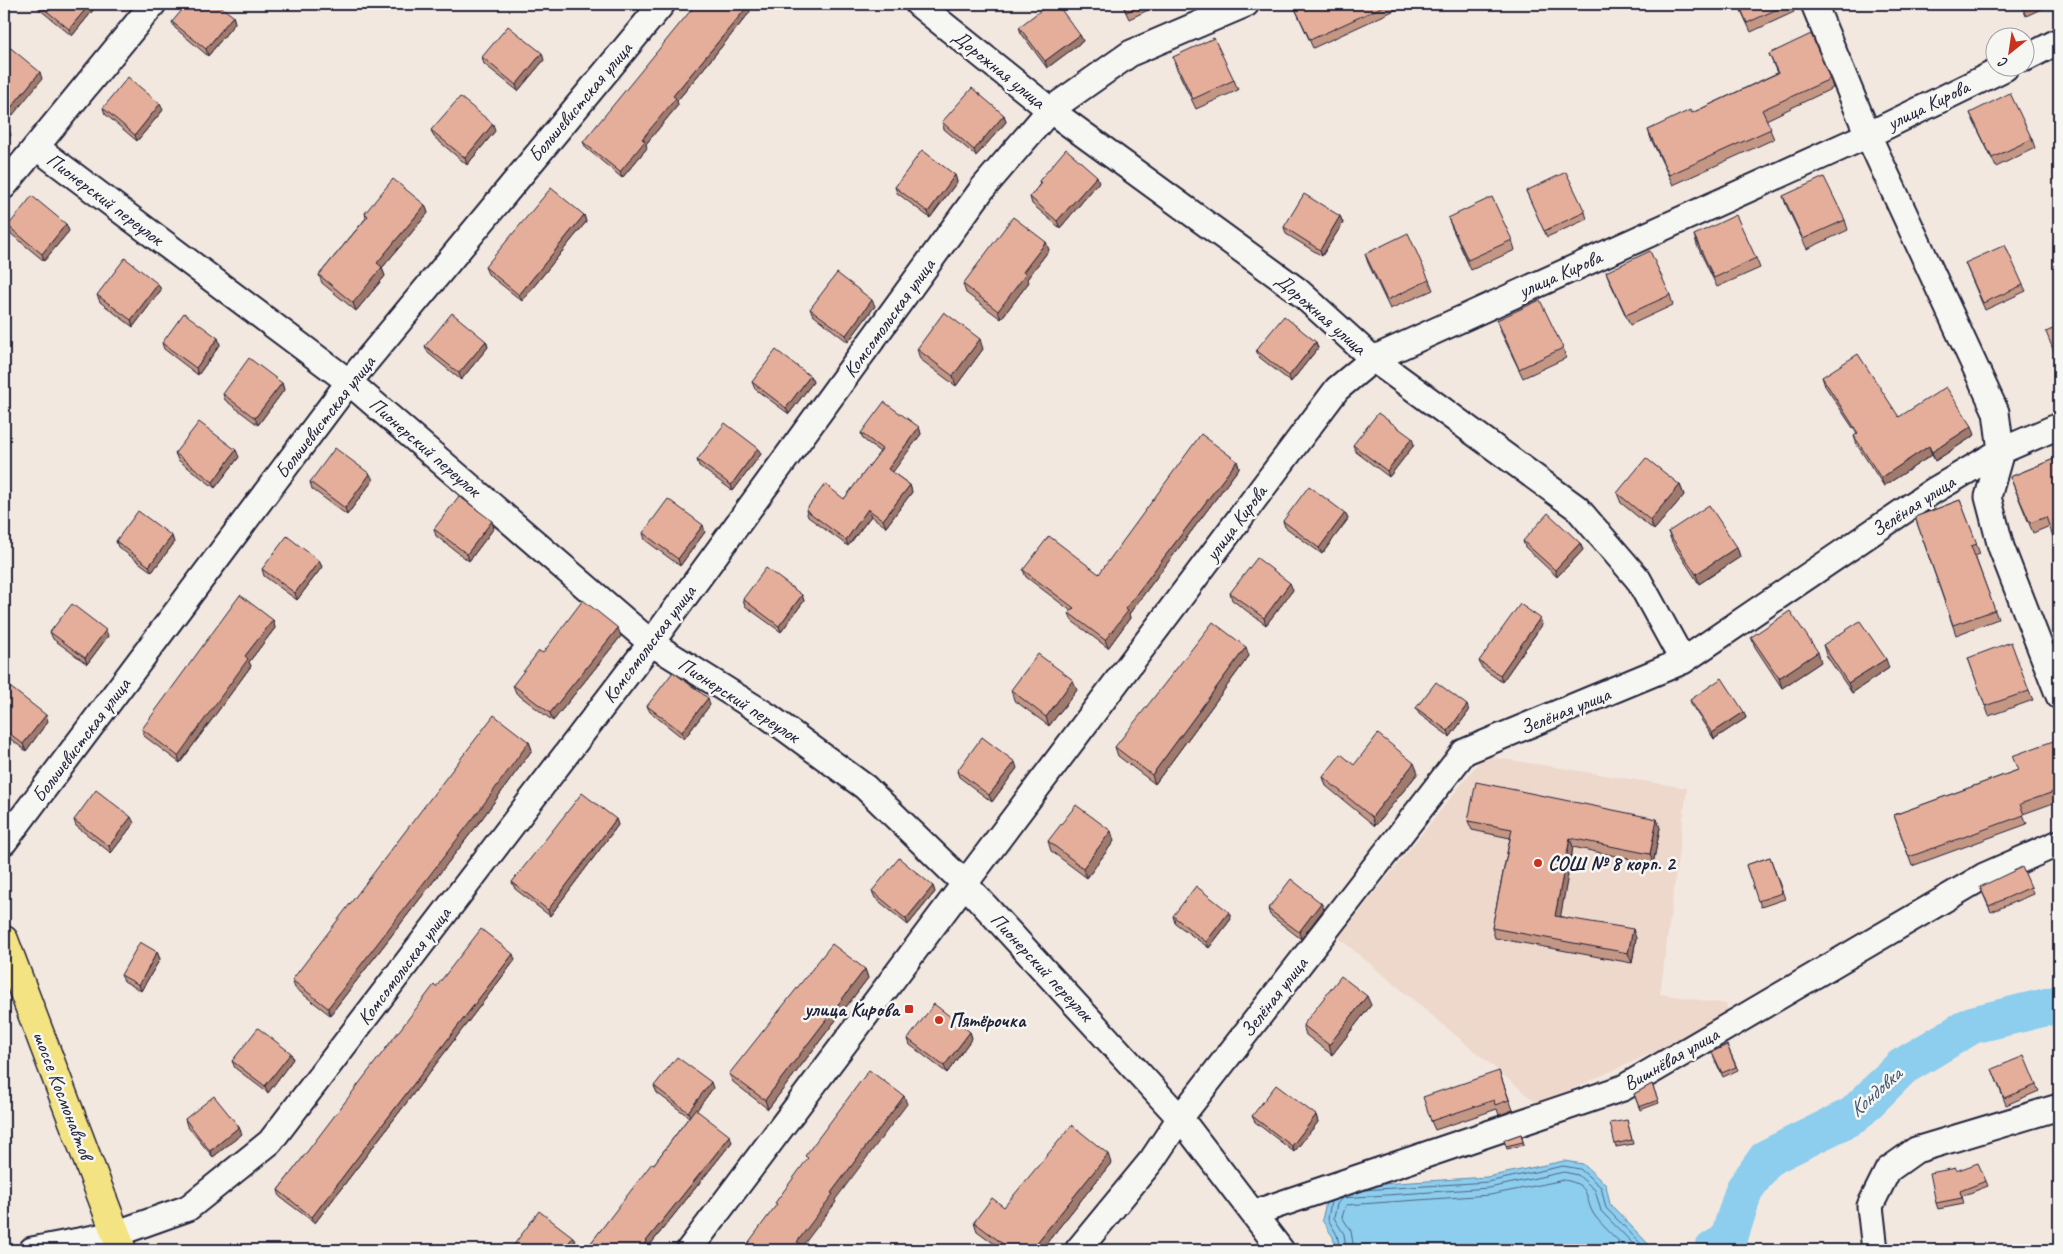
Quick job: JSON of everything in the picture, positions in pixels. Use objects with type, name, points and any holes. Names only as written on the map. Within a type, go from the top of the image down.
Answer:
[{"type":"main road","name":"шоссе Космонавтов","points":[[4,940],[119,1242]]},
{"type":"street","points":[[4,186],[153,4]]},
{"type":"street","name":"Большевистская улица","points":[[4,842],[349,382],[662,4]]},
{"type":"street","name":"Дорожная улица","points":[[918,4],[1050,110],[1297,290],[1373,359],[1577,508],[1638,579],[1683,662]]},
{"type":"street","name":"Комсомольская улица","points":[[32,1250],[119,1242],[188,1208],[270,1142],[651,643],[983,188],[1050,110],[1131,53],[1246,4]]},
{"type":"street","points":[[1814,4],[1868,135],[1996,412],[2001,451],[1988,497],[2001,547],[2059,696]]},
{"type":"street","points":[[2036,53],[2059,41]]},
{"type":"street","name":"улица Кирова","points":[[689,1250],[1337,389],[1373,359],[1868,135],[1986,77]]},
{"type":"street","name":"Пионерский переулок","points":[[36,147],[349,382],[651,643],[768,716],[864,787],[964,883],[1180,1118],[1281,1250]]},
{"type":"street","name":"Зелёная улица","points":[[1078,1250],[1152,1160],[1180,1118],[1464,752],[1683,662],[1933,491],[2001,451],[2059,426]]},
{"type":"street","name":"Вишнёвая улица","points":[[1254,1213],[1623,1088],[1984,876],[2059,843]]},
{"type":"street","points":[[1875,1250],[1870,1206],[1888,1170],[1916,1150],[2059,1107]]},
{"type":"shaded area","name":"СОШ № 8 корп. 2","points":[[1484,756],[1687,788],[1660,994],[1726,1004],[1730,1018],[1538,1104],[1339,938]]},
{"type":"water","points":[[1564,1161],[1583,1164],[1606,1185],[1610,1204],[1654,1250],[1336,1250],[1333,1237],[1322,1220],[1327,1198],[1337,1187],[1487,1177]]},
{"type":"building","points":[[38,4],[90,4],[69,29]]},
{"type":"building","points":[[187,4],[217,4],[233,16],[206,49],[172,22]]},
{"type":"building","points":[[696,4],[745,4],[748,6],[673,96],[676,98],[642,139],[645,141],[620,172],[583,142]]},
{"type":"building","points":[[1049,4],[1057,4],[1080,35],[1045,61],[1019,27]]},
{"type":"building","points":[[1123,4],[1145,4],[1126,12]]},
{"type":"building","points":[[1293,4],[1388,4],[1310,40]]},
{"type":"building","points":[[1739,4],[1788,4],[1747,23]]},
{"type":"building","points":[[508,26],[542,53],[516,85],[482,57]]},
{"type":"building","points":[[1811,34],[1830,79],[1762,110],[1771,129],[1669,175],[1648,130],[1690,110],[1692,113],[1778,73],[1769,54]]},
{"type":"building","points":[[1214,38],[1234,80],[1193,99],[1173,57]]},
{"type":"building","points":[[7,45],[40,72],[4,116],[4,50]]},
{"type":"building","points":[[128,77],[160,104],[135,135],[103,108]]},
{"type":"building","points":[[972,88],[1004,115],[974,150],[942,122]]},
{"type":"building","points":[[2010,93],[2032,139],[1992,158],[1970,113]]},
{"type":"building","points":[[460,97],[493,124],[465,158],[431,130]]},
{"type":"building","points":[[4,125],[8,129],[4,134]]},
{"type":"building","points":[[1066,149],[1097,176],[1057,221],[1030,197],[1041,183],[1039,181]]},
{"type":"building","points":[[922,150],[955,175],[928,212],[895,187]]},
{"type":"building","points":[[1566,172],[1585,212],[1544,231],[1526,191]]},
{"type":"building","points":[[1824,177],[1845,220],[1803,239],[1783,196]]},
{"type":"building","points":[[393,179],[425,205],[377,263],[382,267],[353,303],[319,275],[368,216],[365,213]]},
{"type":"building","points":[[551,188],[584,215],[519,295],[485,267]]},
{"type":"building","points":[[1304,194],[1340,216],[1320,250],[1284,227]]},
{"type":"building","points":[[32,196],[66,224],[42,254],[8,226]]},
{"type":"building","points":[[1492,197],[1512,240],[1468,260],[1448,218]]},
{"type":"building","points":[[1736,215],[1756,258],[1714,278],[1694,235]]},
{"type":"building","points":[[1013,217],[1046,242],[1023,272],[1026,274],[998,311],[963,284]]},
{"type":"building","points":[[1408,233],[1429,280],[1387,300],[1365,254]]},
{"type":"building","points":[[2005,245],[2023,285],[1983,303],[1965,263]]},
{"type":"building","points":[[1650,251],[1670,295],[1626,315],[1606,272]]},
{"type":"building","points":[[125,258],[158,284],[131,320],[97,295]]},
{"type":"building","points":[[837,273],[872,300],[846,335],[810,309]]},
{"type":"building","points":[[1540,300],[1563,348],[1519,369],[1497,320]]},
{"type":"building","points":[[944,312],[980,339],[953,376],[917,349]]},
{"type":"building","points":[[184,313],[218,338],[196,368],[162,343]]},
{"type":"building","points":[[452,313],[486,341],[459,373],[425,346]]},
{"type":"building","points":[[1284,316],[1316,342],[1289,376],[1256,350]]},
{"type":"building","points":[[2059,326],[2059,364],[2046,332]]},
{"type":"building","points":[[776,350],[810,376],[786,408],[752,382]]},
{"type":"building","points":[[1858,354],[1899,417],[1946,387],[1972,426],[1932,452],[1929,446],[1881,478],[1854,436],[1858,433],[1822,377]]},
{"type":"building","points":[[249,358],[282,383],[255,418],[223,394]]},
{"type":"building","points":[[884,402],[919,427],[888,469],[910,485],[883,520],[868,509],[846,540],[806,510],[825,484],[844,499],[882,449],[861,433]]},
{"type":"building","points":[[1378,413],[1412,438],[1387,471],[1353,445]]},
{"type":"building","points":[[199,422],[236,450],[213,482],[175,453]]},
{"type":"building","points":[[725,423],[758,448],[731,485],[697,460]]},
{"type":"building","points":[[1201,434],[1237,461],[1125,609],[1128,611],[1105,640],[1069,613],[1074,608],[1023,570],[1049,536],[1099,574]]},
{"type":"building","points":[[335,448],[370,474],[345,508],[310,482]]},
{"type":"building","points":[[1646,458],[1680,485],[1650,520],[1617,493]]},
{"type":"building","points":[[2054,459],[2059,472],[2059,553],[2046,517],[2030,523],[2010,477]]},
{"type":"building","points":[[1309,486],[1345,513],[1319,548],[1283,521]]},
{"type":"building","points":[[459,496],[492,521],[467,554],[434,529]]},
{"type":"building","points":[[668,499],[703,525],[678,559],[643,533]]},
{"type":"building","points":[[1960,500],[1977,544],[1971,546],[1995,610],[1953,625],[1915,517]]},
{"type":"building","points":[[1709,505],[1737,547],[1696,574],[1668,532]]},
{"type":"building","points":[[138,511],[172,536],[149,566],[116,541]]},
{"type":"building","points":[[1548,513],[1580,543],[1555,570],[1523,541]]},
{"type":"building","points":[[287,536],[319,561],[295,593],[262,569]]},
{"type":"building","points":[[1257,558],[1290,583],[1264,618],[1230,593]]},
{"type":"building","points":[[766,568],[802,595],[779,626],[743,599]]},
{"type":"building","points":[[240,595],[273,620],[245,656],[248,659],[178,756],[142,729]]},
{"type":"building","points":[[583,600],[618,628],[550,713],[513,685],[539,651],[543,653]]},
{"type":"building","points":[[72,604],[106,630],[85,658],[50,632]]},
{"type":"building","points":[[1520,604],[1540,618],[1500,675],[1479,661]]},
{"type":"building","points":[[1790,611],[1818,652],[1779,678],[1751,637]]},
{"type":"building","points":[[1860,621],[1886,659],[1848,683],[1823,645]]},
{"type":"building","points":[[1213,622],[1246,647],[1152,775],[1115,747]]},
{"type":"building","points":[[2011,642],[2029,691],[1985,706],[1968,658]]},
{"type":"building","points":[[1038,654],[1073,680],[1046,717],[1011,690]]},
{"type":"building","points":[[673,672],[708,698],[682,732],[647,706]]},
{"type":"building","points":[[1722,678],[1744,712],[1712,733],[1690,700]]},
{"type":"building","points":[[1436,682],[1467,705],[1448,731],[1416,708]]},
{"type":"building","points":[[10,687],[46,715],[23,744],[4,729],[4,696]]},
{"type":"building","points":[[494,715],[529,742],[478,812],[328,1008],[292,980]]},
{"type":"building","points":[[1378,734],[1414,763],[1372,817],[1323,777],[1341,754],[1354,765]]},
{"type":"building","points":[[982,737],[1015,762],[989,795],[957,771]]},
{"type":"building","points":[[2056,740],[2059,749],[2059,790],[2020,804],[2024,815],[1909,857],[1894,815],[2018,770],[2012,756]]},
{"type":"building","points":[[1476,782],[1657,819],[1650,854],[1570,838],[1555,916],[1633,929],[1628,953],[1492,928],[1512,829],[1468,821]]},
{"type":"building","points":[[96,790],[131,817],[109,846],[74,820]]},
{"type":"building","points":[[582,793],[616,819],[548,910],[512,882]]},
{"type":"building","points":[[1076,805],[1111,831],[1083,868],[1048,841]]},
{"type":"building","points":[[1770,857],[1782,893],[1758,901],[1746,865]]},
{"type":"building","points":[[899,858],[933,886],[906,919],[872,891]]},
{"type":"building","points":[[2022,867],[2031,887],[1989,906],[1980,887]]},
{"type":"building","points":[[1291,879],[1321,903],[1299,932],[1268,909]]},
{"type":"building","points":[[1196,886],[1229,912],[1206,942],[1173,916]]},
{"type":"building","points":[[481,929],[513,954],[312,1217],[278,1190],[434,985],[436,987]]},
{"type":"building","points":[[140,942],[157,952],[139,985],[121,975]]},
{"type":"building","points":[[832,944],[865,969],[765,1100],[729,1074]]},
{"type":"building","points":[[1341,976],[1367,996],[1329,1045],[1303,1025]]},
{"type":"building","points":[[934,1004],[970,1032],[944,1066],[908,1039]]},
{"type":"building","points":[[258,1028],[291,1053],[265,1086],[232,1061]]},
{"type":"building","points":[[1727,1045],[1736,1067],[1722,1073],[1712,1052]]},
{"type":"building","points":[[2024,1056],[2036,1085],[2004,1098],[1992,1069]]},
{"type":"building","points":[[677,1057],[711,1082],[688,1112],[654,1086]]},
{"type":"building","points":[[869,1070],[904,1096],[831,1193],[833,1194],[797,1242],[800,1244],[796,1250],[743,1250],[808,1158],[805,1156]]},
{"type":"building","points":[[1499,1071],[1509,1100],[1495,1105],[1494,1100],[1431,1121],[1423,1097]]},
{"type":"building","points":[[1652,1084],[1658,1100],[1639,1107],[1634,1094]]},
{"type":"building","points":[[1276,1085],[1316,1115],[1292,1146],[1252,1116]]},
{"type":"building","points":[[214,1096],[239,1127],[210,1151],[185,1119]]},
{"type":"building","points":[[695,1109],[730,1136],[639,1250],[590,1250],[587,1248],[652,1163],[654,1164]]},
{"type":"building","points":[[1627,1120],[1632,1140],[1615,1144],[1610,1123]]},
{"type":"building","points":[[1072,1125],[1108,1154],[1031,1250],[1011,1250],[974,1222],[992,1198],[1004,1207]]},
{"type":"building","points":[[1521,1134],[1523,1142],[1506,1146],[1504,1140]]},
{"type":"building","points":[[1978,1163],[1986,1181],[1960,1191],[1962,1198],[1936,1203],[1930,1173],[1956,1168],[1956,1171]]},
{"type":"building","points":[[539,1211],[573,1237],[563,1250],[518,1250],[513,1246]]},
{"type":"building","points":[[244,1246],[247,1250],[238,1250]]},
{"type":"waterway","name":"Кондовка","points":[[1713,1250],[1728,1241],[1744,1190],[1767,1158],[1854,1115],[1902,1067],[1972,1025],[2059,1004]]},
{"type":"place","name":"СОШ № 8 корп. 2","points":[[1538,863]]},
{"type":"place","name":"улица Кирова","points":[[909,1009]]},
{"type":"place","name":"Пятёрочка","points":[[939,1020]]}]
